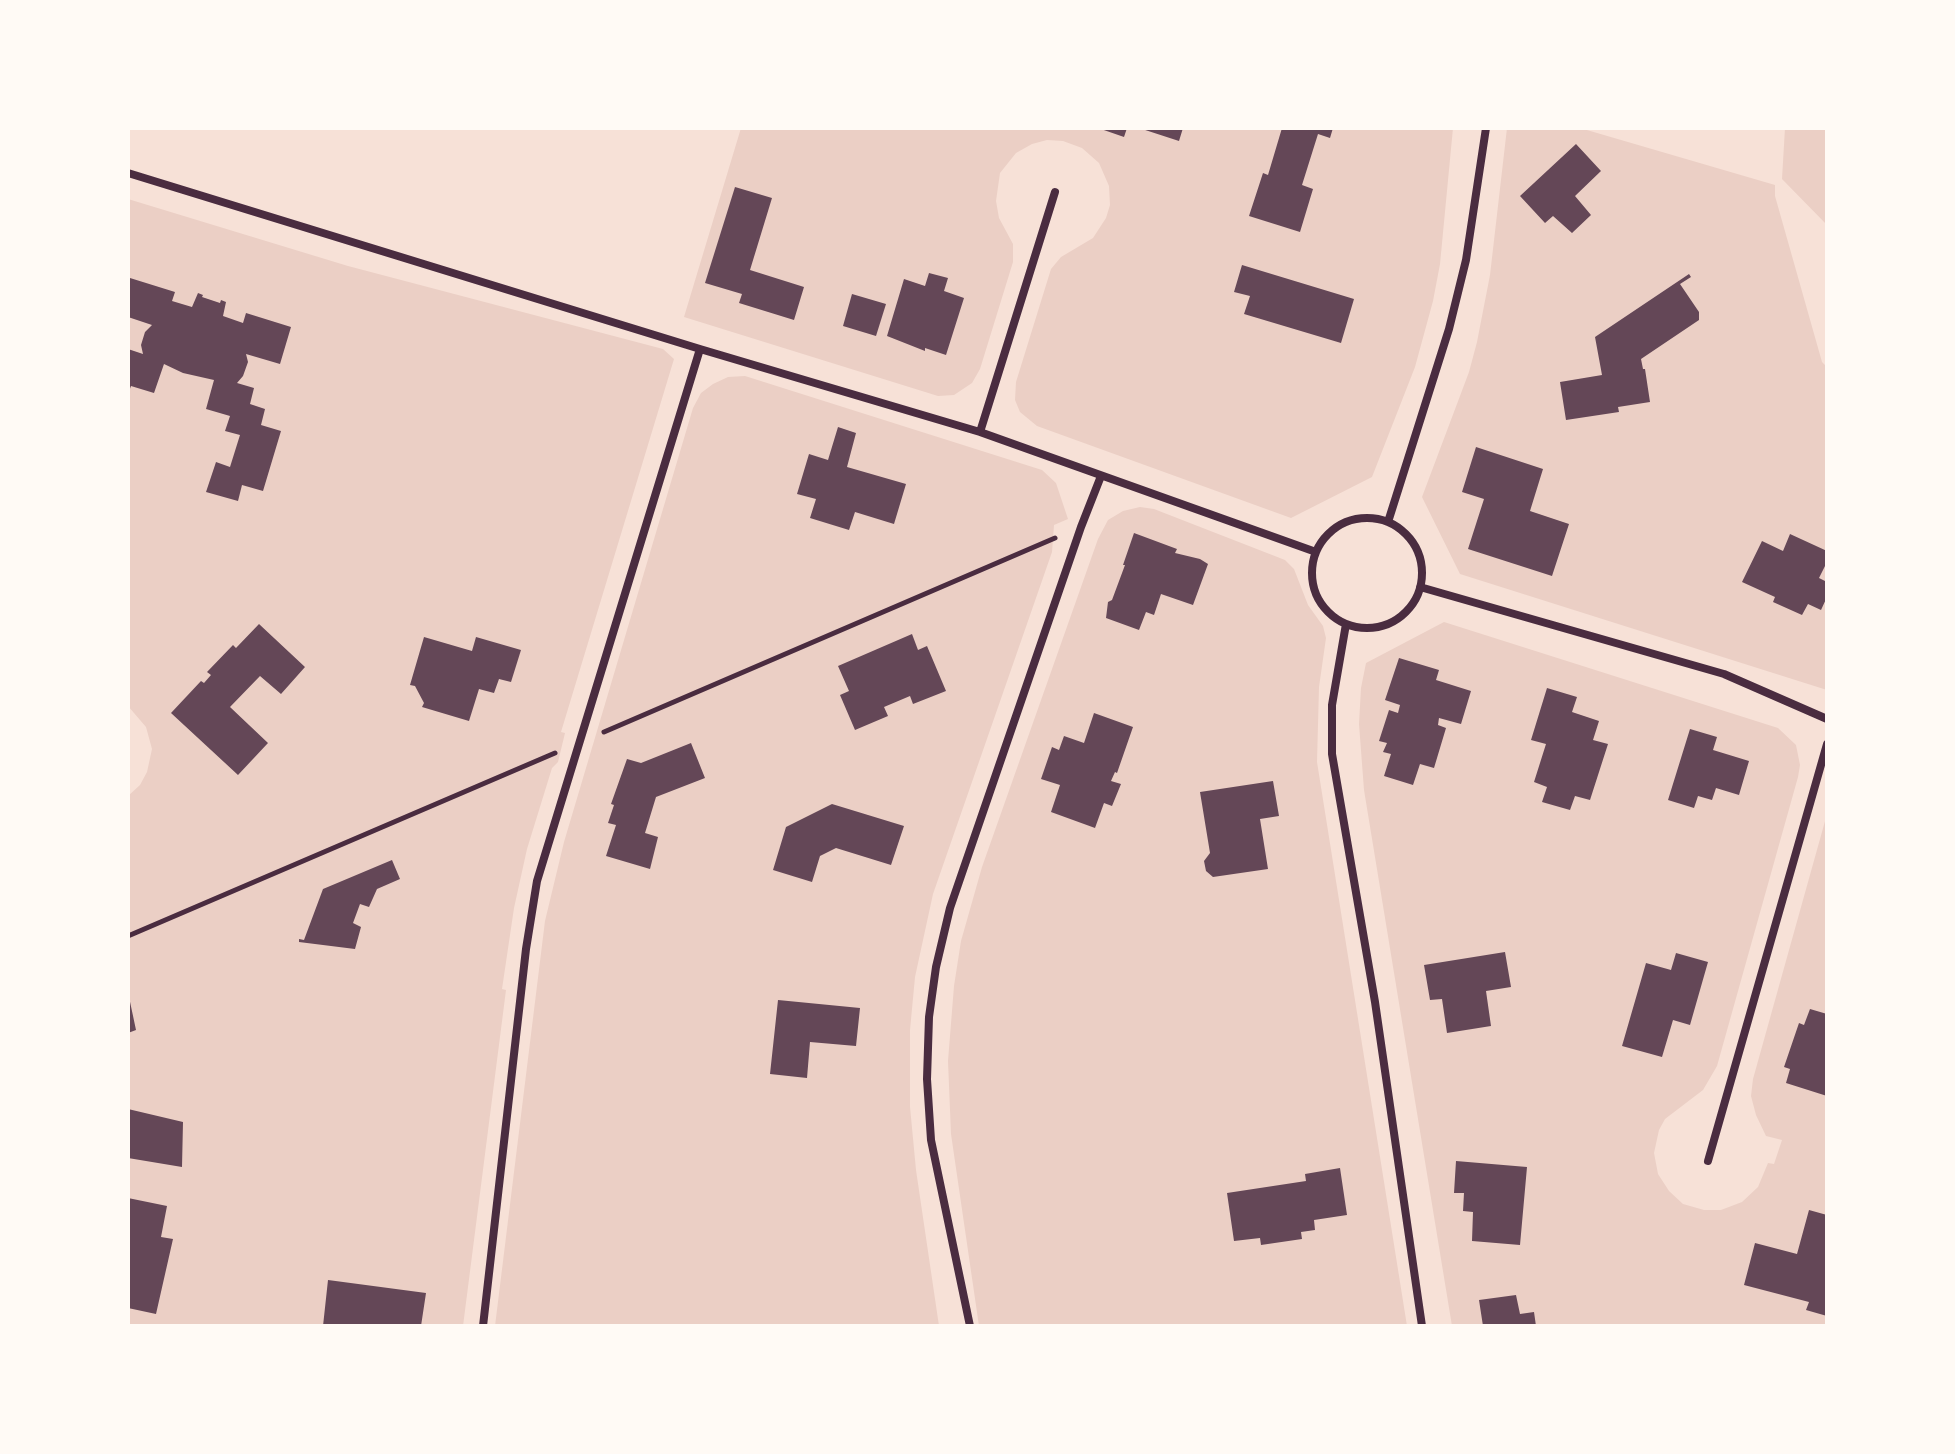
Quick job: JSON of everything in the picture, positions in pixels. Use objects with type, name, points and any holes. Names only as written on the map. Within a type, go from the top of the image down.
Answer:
[{"type":"street","points":[[1388,522],[1449,329],[1466,260],[1486,128]]},
{"type":"street","points":[[128,173],[980,432],[1316,552]]},
{"type":"street","points":[[980,432],[1055,192]]},
{"type":"street","points":[[483,1326],[528,935],[537,881],[700,349]]},
{"type":"street","points":[[970,1326],[931,1140],[927,1079],[934,980],[950,908],[1101,476]]},
{"type":"street","points":[[1372,518],[1388,522],[1413,541],[1420,556],[1420,587],[1413,604],[1383,626],[1364,628],[1346,624],[1331,615],[1320,602],[1313,577],[1316,552],[1325,537],[1338,526],[1354,519],[1372,518]]},
{"type":"street","points":[[1420,587],[1724,674],[1827,719]]},
{"type":"street","points":[[1346,624],[1332,705],[1332,754],[1375,1002],[1422,1326]]},
{"type":"street","points":[[1708,1161],[1827,744]]},
{"type":"path","points":[[128,936],[1081,527]]},
{"type":"shaded area","points":[[741,128],[1453,128],[1440,264],[1433,301],[1415,367],[1372,477],[1291,518],[1037,426],[1020,412],[1015,400],[1016,382],[1051,269],[1061,257],[1093,238],[1110,205],[1109,186],[1099,163],[1082,148],[1063,141],[1047,140],[1032,144],[1016,153],[1000,173],[996,201],[999,218],[1013,244],[1013,262],[980,369],[972,383],[954,395],[938,396],[684,317]]},
{"type":"shaded area","points":[[1507,128],[1580,128],[1775,185],[1775,196],[1822,362],[1827,367],[1827,690],[1460,574],[1422,497],[1469,372],[1477,342],[1490,275]]},
{"type":"shaded area","points":[[1785,128],[1827,128],[1827,225],[1782,179]]},
{"type":"shaded area","points":[[128,199],[348,266],[663,349],[674,359],[561,732],[565,733],[558,762],[552,768],[527,849],[514,908],[463,1326],[128,1326],[128,796],[140,785],[147,772],[152,749],[146,727],[128,706]]},
{"type":"shaded area","points":[[745,376],[1042,470],[1056,483],[1068,519],[1054,525],[1052,552],[933,894],[915,977],[910,1030],[910,1107],[939,1326],[495,1326],[545,921],[564,842],[693,408],[701,393],[713,384],[728,377]]},
{"type":"shaded area","points":[[1140,507],[1154,509],[1285,560],[1294,569],[1308,605],[1323,626],[1326,638],[1319,687],[1317,762],[1407,1326],[979,1326],[951,1134],[948,1061],[961,941],[982,867],[1098,539],[1108,520],[1123,511]]},
{"type":"shaded area","points":[[1444,622],[1778,728],[1796,745],[1800,765],[1798,777],[1717,1066],[1703,1090],[1665,1119],[1654,1153],[1658,1174],[1669,1191],[1683,1204],[1704,1210],[1721,1210],[1742,1202],[1758,1187],[1768,1163],[1774,1164],[1782,1140],[1766,1136],[1756,1115],[1751,1096],[1753,1079],[1827,814],[1827,1326],[1452,1326],[1364,790],[1359,724],[1366,663]]},
{"type":"building","points":[[1098,128],[1127,128],[1124,137]]},
{"type":"building","points":[[1139,128],[1183,128],[1179,141]]},
{"type":"building","points":[[1282,128],[1333,128],[1330,138],[1318,134],[1302,185],[1313,189],[1300,232],[1249,216],[1263,173],[1268,175]]},
{"type":"building","points":[[1576,144],[1601,171],[1575,196],[1591,215],[1572,233],[1553,216],[1545,223],[1520,196]]},
{"type":"building","points":[[735,187],[772,198],[750,270],[804,287],[794,320],[739,303],[742,294],[705,283]]},
{"type":"building","points":[[1242,265],[1354,299],[1341,343],[1244,314],[1250,296],[1234,292]]},
{"type":"building","points":[[929,273],[948,278],[944,291],[964,298],[946,355],[925,348],[925,351],[887,336],[904,279],[925,286]]},
{"type":"building","points":[[1689,274],[1691,277],[1680,284],[1699,312],[1699,320],[1641,359],[1650,402],[1618,407],[1619,412],[1566,420],[1560,382],[1602,375],[1595,337]]},
{"type":"building","points":[[130,278],[175,292],[172,301],[192,307],[198,293],[220,303],[221,300],[226,302],[223,316],[243,323],[246,313],[291,327],[280,364],[246,354],[248,362],[237,383],[254,388],[250,404],[265,409],[261,425],[281,431],[263,491],[242,485],[238,501],[206,492],[216,462],[230,467],[240,435],[225,431],[230,416],[206,409],[214,380],[183,373],[164,364],[154,393],[131,386],[128,394],[128,349],[143,354],[141,345],[145,332],[152,325],[128,317]]},
{"type":"building","points":[[852,294],[886,304],[876,336],[843,326]]},
{"type":"building","points":[[838,427],[856,433],[847,467],[906,484],[894,524],[855,512],[849,530],[810,518],[816,499],[797,494],[809,454],[828,460]]},
{"type":"building","points":[[1476,447],[1543,469],[1530,511],[1569,524],[1552,576],[1468,549],[1484,499],[1462,492]]},
{"type":"building","points":[[1134,533],[1177,549],[1175,553],[1208,564],[1193,605],[1161,594],[1154,615],[1146,612],[1139,630],[1106,618],[1108,602],[1112,600]]},
{"type":"building","points":[[1790,534],[1827,551],[1827,562],[1819,578],[1827,582],[1827,597],[1821,610],[1808,604],[1802,615],[1773,602],[1775,597],[1742,582],[1762,541],[1783,551]]},
{"type":"building","points":[[259,624],[305,667],[281,694],[260,676],[230,707],[268,743],[238,775],[171,713],[201,681],[204,683],[211,675],[207,672],[233,645],[236,648]]},
{"type":"building","points":[[912,634],[918,650],[927,646],[946,691],[913,704],[910,696],[884,707],[888,716],[855,730],[840,695],[849,691],[838,666]]},
{"type":"building","points":[[424,637],[472,651],[476,637],[521,650],[511,682],[499,679],[494,693],[479,689],[469,721],[422,707],[424,703],[415,686],[410,685]]},
{"type":"building","points":[[1399,658],[1439,670],[1436,680],[1471,691],[1461,724],[1439,718],[1438,725],[1446,728],[1434,768],[1420,764],[1413,785],[1384,776],[1391,754],[1383,752],[1387,743],[1379,741],[1389,710],[1398,713],[1400,705],[1385,700]]},
{"type":"building","points":[[1547,688],[1577,697],[1572,712],[1599,721],[1593,740],[1608,744],[1590,800],[1575,796],[1570,810],[1542,802],[1547,787],[1534,782],[1546,744],[1531,740]]},
{"type":"building","points":[[1094,713],[1133,727],[1117,773],[1111,781],[1121,784],[1112,806],[1104,803],[1095,828],[1051,812],[1060,785],[1041,779],[1052,747],[1059,750],[1064,736],[1084,743]]},
{"type":"building","points":[[1690,729],[1717,737],[1713,750],[1749,761],[1739,795],[1716,788],[1712,800],[1698,796],[1694,808],[1668,800]]},
{"type":"building","points":[[691,743],[705,778],[656,797],[645,833],[658,837],[650,869],[606,856],[616,825],[608,823],[614,805],[611,804],[627,759],[641,763]]},
{"type":"building","points":[[1273,781],[1279,816],[1260,819],[1268,869],[1213,877],[1206,871],[1204,861],[1210,853],[1200,792]]},
{"type":"building","points":[[832,804],[904,826],[891,865],[836,848],[820,856],[812,882],[773,870],[786,827]]},
{"type":"building","points":[[392,860],[400,879],[377,889],[369,907],[360,904],[353,923],[361,927],[355,949],[299,942],[299,939],[304,940],[323,889]]},
{"type":"building","points":[[1505,952],[1511,987],[1486,991],[1491,1026],[1447,1033],[1442,999],[1430,1000],[1424,965]]},
{"type":"building","points":[[1676,953],[1708,962],[1690,1025],[1673,1020],[1662,1057],[1622,1046],[1646,963],[1671,970]]},
{"type":"building","points":[[128,998],[136,1030],[128,1033]]},
{"type":"building","points":[[778,1000],[860,1008],[856,1046],[810,1042],[807,1078],[770,1074]]},
{"type":"building","points":[[1810,1009],[1827,1014],[1827,1096],[1786,1083],[1790,1069],[1784,1067],[1799,1023],[1804,1025]]},
{"type":"building","points":[[128,1109],[183,1122],[182,1167],[128,1158]]},
{"type":"building","points":[[1456,1161],[1527,1167],[1520,1245],[1472,1241],[1473,1212],[1463,1211],[1464,1193],[1454,1193]]},
{"type":"building","points":[[1340,1168],[1347,1215],[1314,1220],[1315,1230],[1301,1232],[1302,1239],[1261,1245],[1260,1238],[1234,1241],[1227,1193],[1306,1181],[1305,1174]]},
{"type":"building","points":[[128,1198],[167,1206],[161,1237],[173,1239],[156,1314],[128,1308]]},
{"type":"building","points":[[1809,1210],[1827,1215],[1827,1316],[1806,1310],[1809,1302],[1744,1285],[1755,1243],[1797,1254]]},
{"type":"building","points":[[328,1280],[426,1293],[421,1326],[323,1326]]},
{"type":"building","points":[[1516,1295],[1520,1314],[1534,1312],[1536,1326],[1483,1326],[1479,1300]]}]
